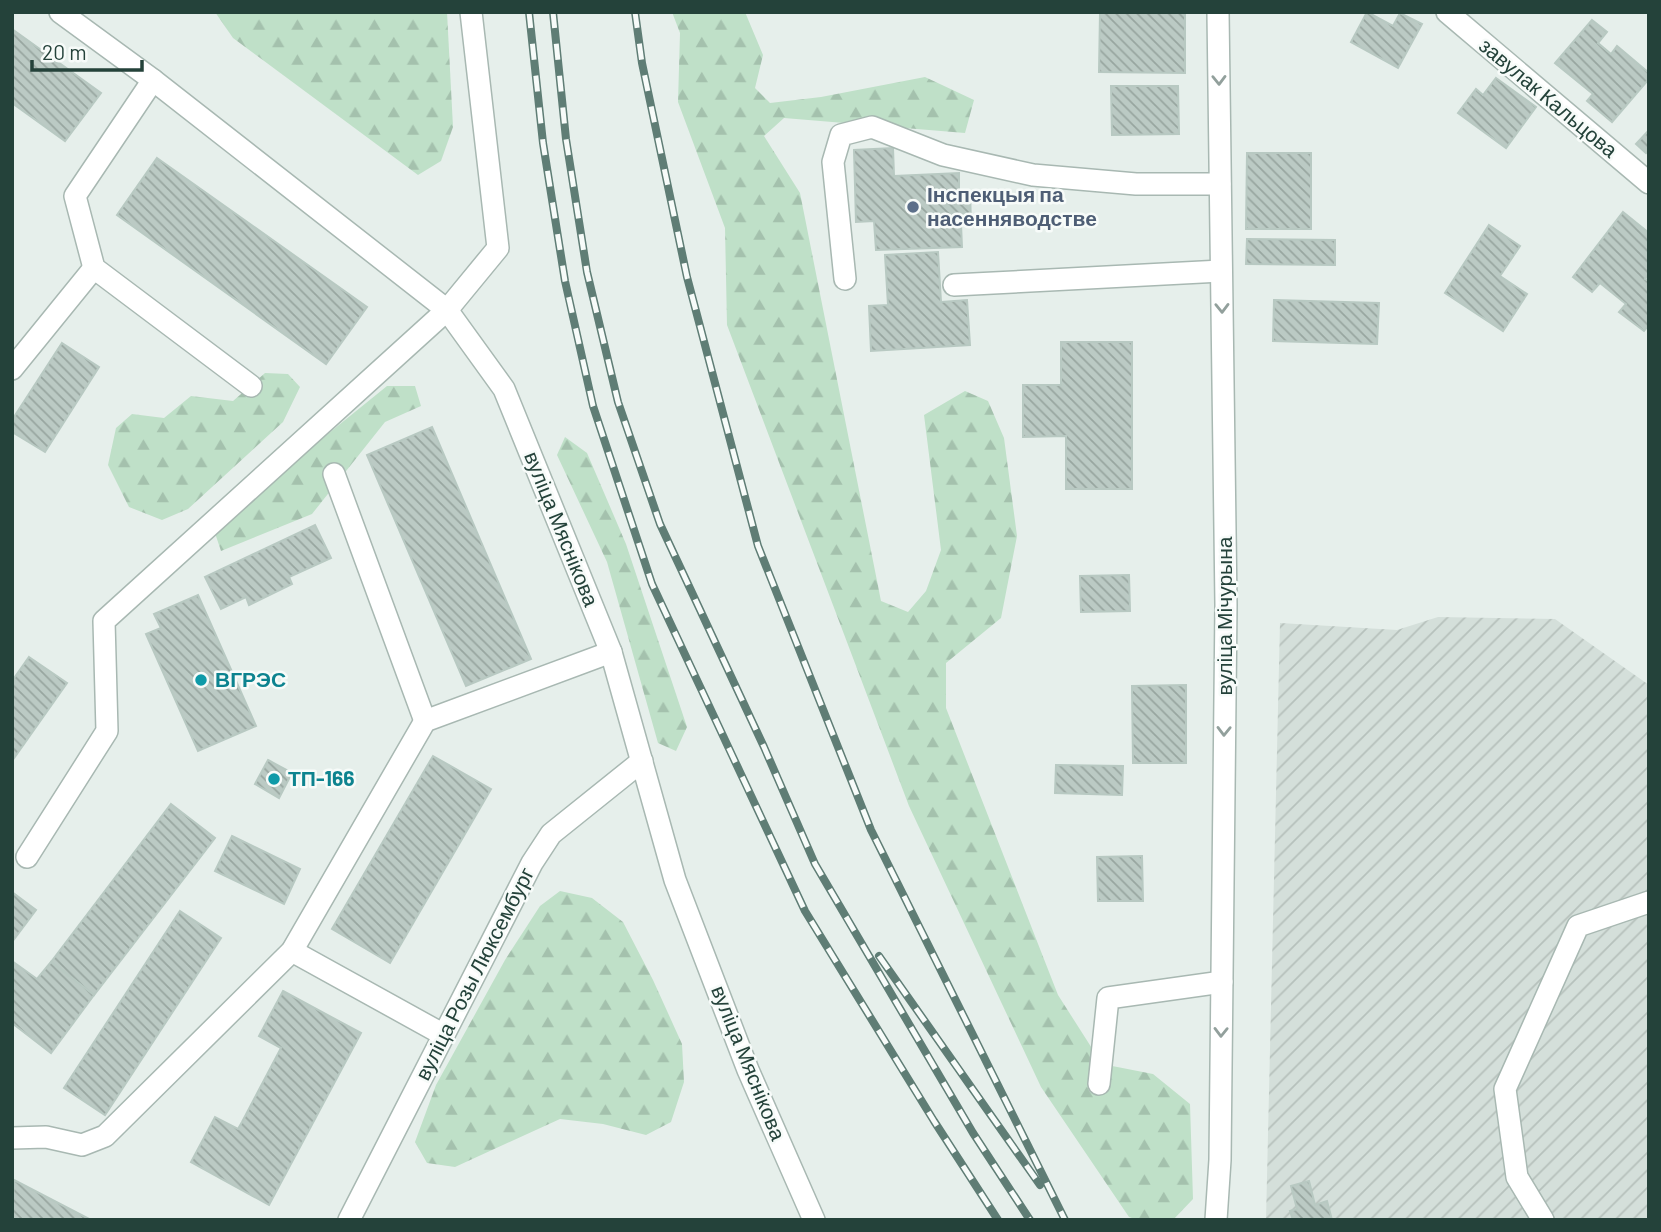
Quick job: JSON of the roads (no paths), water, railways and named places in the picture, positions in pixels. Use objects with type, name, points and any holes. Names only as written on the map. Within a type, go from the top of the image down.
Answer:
[{"type":"street","name":"вуліца Мяснікова","points":[[60,12],[153,80],[447,310],[504,389],[611,652],[680,893],[748,1070],[814,1220]]},
{"type":"street","points":[[27,857],[107,730],[104,621],[447,310],[498,248],[471,12]]},
{"type":"street","name":"вуліца Мічурына","points":[[1216,1220],[1220,1160],[1226,605],[1218,12]]},
{"type":"street","name":"завулак Кальцова","points":[[1447,12],[1649,183]]},
{"type":"street","points":[[153,80],[75,196],[94,268],[251,386]]},
{"type":"street","points":[[845,279],[833,163],[841,135],[872,127],[943,155],[1033,175],[1136,184],[1220,184]]},
{"type":"street","points":[[12,369],[94,268]]},
{"type":"street","points":[[954,285],[1221,271]]},
{"type":"street","points":[[334,474],[425,721]]},
{"type":"street","points":[[12,1138],[46,1137],[82,1145],[104,1136],[292,951],[425,721],[611,652]]},
{"type":"street","name":"вуліца Розы Люксембург","points":[[349,1220],[532,863],[551,834],[642,761]]},
{"type":"street","points":[[1543,1220],[1517,1177],[1504,1089],[1578,926],[1649,902]]},
{"type":"street","points":[[292,951],[444,1035]]},
{"type":"street","points":[[1099,1084],[1108,998],[1222,982]]},
{"type":"railway","points":[[529,12],[543,143],[565,281],[593,406],[652,584],[805,911],[998,1220]]},
{"type":"railway","points":[[553,12],[566,139],[587,272],[618,402],[660,524],[764,747],[815,864],[973,1133],[1030,1220]]},
{"type":"railway","points":[[635,12],[642,63],[687,277],[758,546],[871,830],[1065,1220]]},
{"type":"railway","points":[[879,956],[1040,1185]]},
{"type":"place","name":"Інспекцыя па насенняводстве","points":[[913,207]]},
{"type":"place","name":"ВГРЭС","points":[[201,680]]},
{"type":"place","name":"ТП-166","points":[[274,779]]}]
